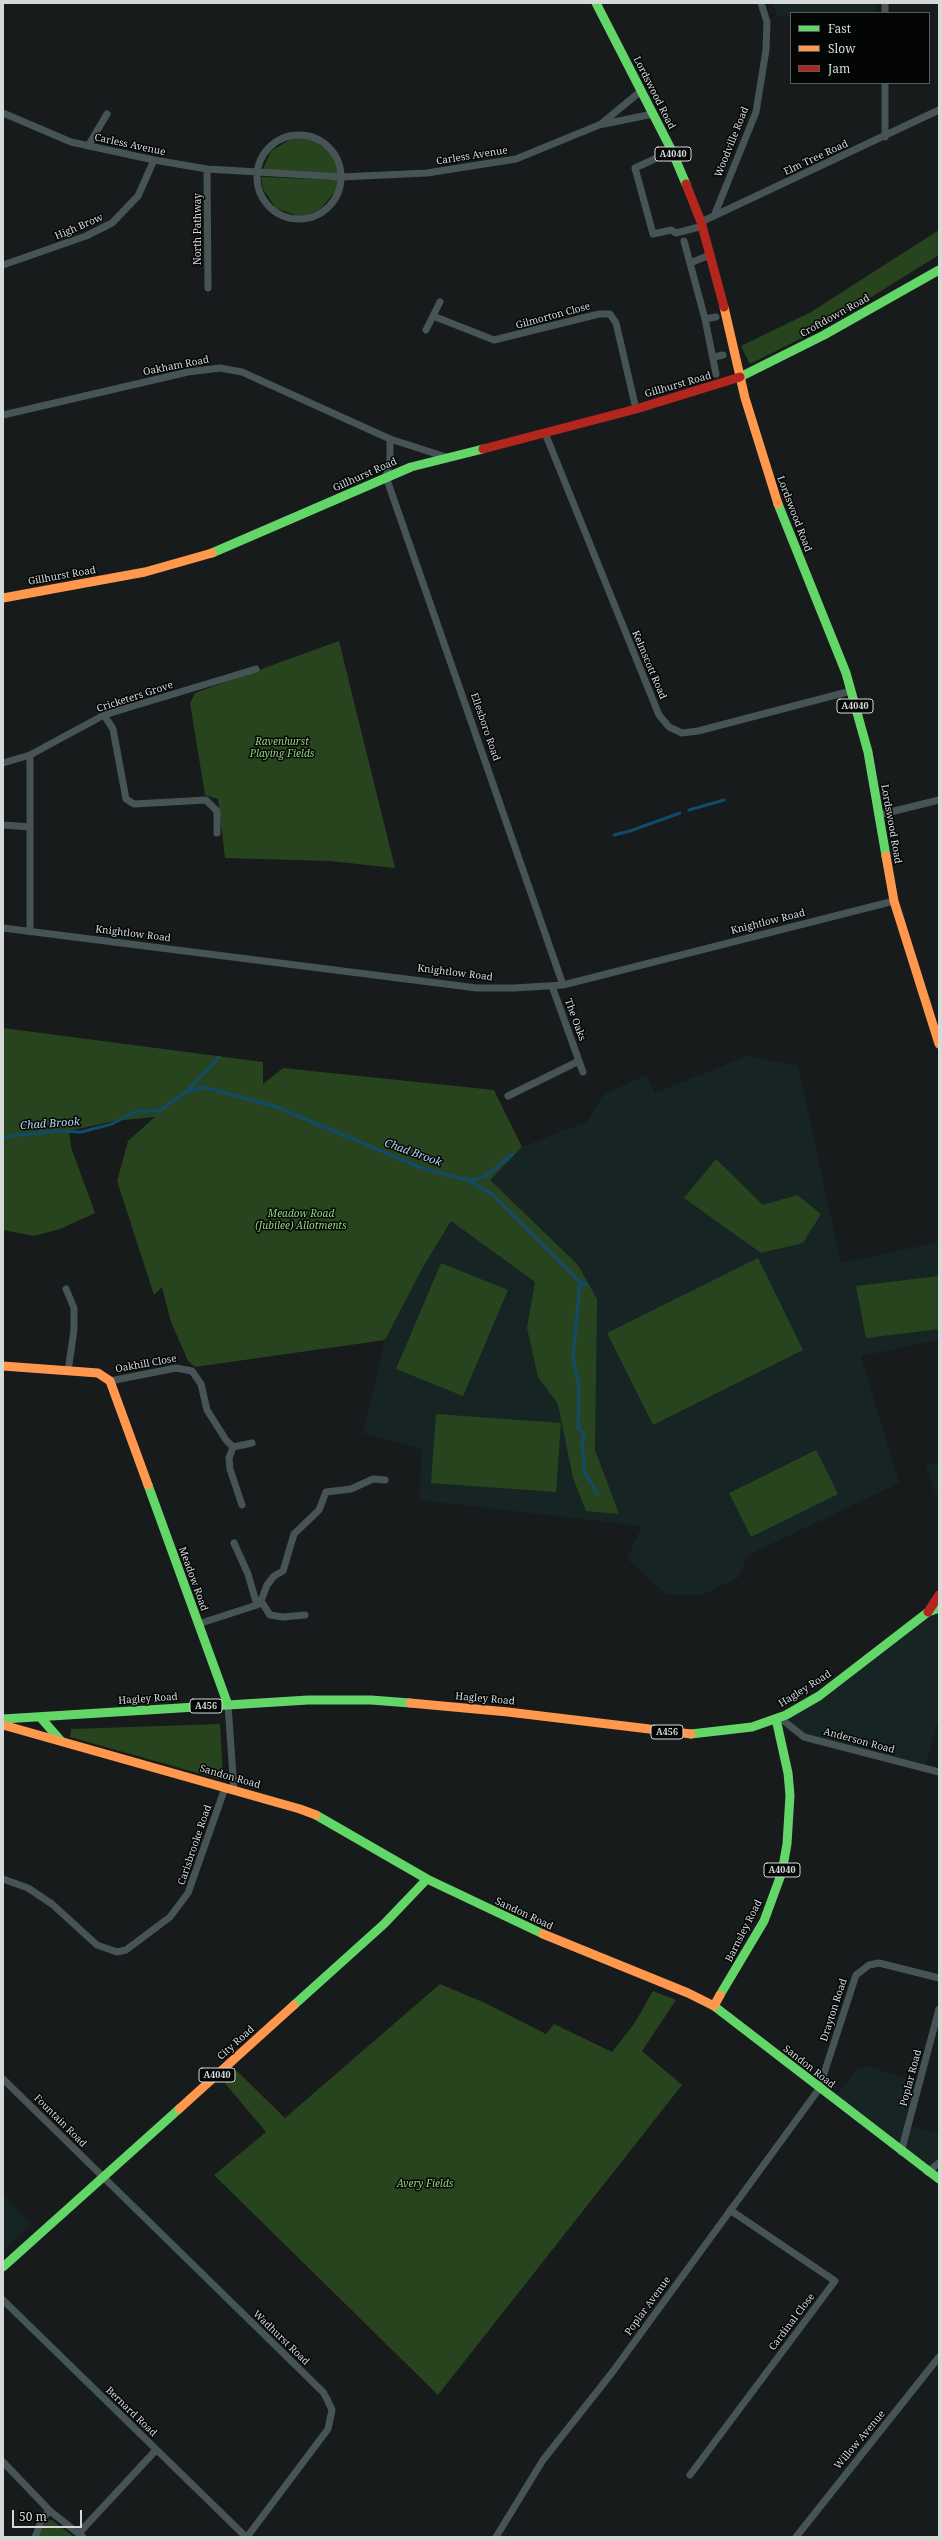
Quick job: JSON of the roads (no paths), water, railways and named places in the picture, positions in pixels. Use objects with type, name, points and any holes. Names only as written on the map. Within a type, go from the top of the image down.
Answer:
[{"type":"main road","name":"Lordswood Road","points":[[596,3],[654,114],[672,152],[702,224],[740,377],[772,490],[846,673],[868,752],[894,901],[939,1044]]},
{"type":"main road","name":"Croftdown Road","points":[[740,377],[824,335],[939,270]]},
{"type":"main road","name":"Gillhurst Road","points":[[3,598],[145,572],[190,561],[239,543],[386,478],[446,457],[636,409],[740,377]]},
{"type":"main road","points":[[3,1366],[98,1373],[110,1380]]},
{"type":"main road","name":"Meadow Road","points":[[110,1380],[228,1705]]},
{"type":"main road","name":"Hagley Road","points":[[928,1612],[939,1595]]},
{"type":"main road","name":"Hagley Road","points":[[3,1719],[41,1718],[228,1705],[371,1700],[508,1712],[688,1734],[744,1728],[778,1719],[819,1696],[928,1612],[939,1608]]},
{"type":"main road","points":[[41,1718],[62,1742]]},
{"type":"main road","name":"Barnsley Road","points":[[714,2006],[764,1921],[782,1872],[787,1844],[790,1795],[788,1773],[778,1719]]},
{"type":"main road","name":"Sandon Road","points":[[3,1725],[315,1815],[427,1879],[565,1945],[688,1993],[714,2006],[819,2089],[927,2172],[939,2179]]},
{"type":"main road","name":"City Road","points":[[3,2267],[384,1924],[427,1879]]},
{"type":"street","name":"Woodville Road","points":[[714,216],[756,112],[766,50],[766,22],[761,3]]},
{"type":"street","points":[[885,84],[885,137]]},
{"type":"street","name":"Carless Avenue","points":[[599,126],[641,91]]},
{"type":"street","name":"Elm Tree Road","points":[[672,152],[635,168],[653,234],[671,230],[676,233],[702,224],[714,216],[885,137],[939,110]]},
{"type":"street","name":"Carless Avenue","points":[[3,113],[71,142],[154,160],[207,169],[342,177],[427,173],[516,159],[599,126],[654,114]]},
{"type":"street","points":[[88,146],[107,114]]},
{"type":"street","points":[[294,136],[308,136],[321,141],[332,151],[339,163],[342,177],[339,190],[333,202],[324,212],[311,218],[298,219],[284,216],[273,210],[264,199],[258,187],[258,172],[261,160],[269,148],[280,140],[294,136]]},
{"type":"street","name":"High Brow","points":[[3,265],[67,243],[112,223],[138,196],[154,160]]},
{"type":"street","name":"North Pathway","points":[[207,169],[208,288]]},
{"type":"street","points":[[684,241],[705,319],[714,357],[716,374]]},
{"type":"street","points":[[690,263],[710,256]]},
{"type":"street","points":[[426,330],[440,302]]},
{"type":"street","name":"Gilmorton Close","points":[[433,316],[494,340],[599,314],[610,314],[616,322],[636,409]]},
{"type":"street","points":[[705,319],[716,317]]},
{"type":"street","points":[[714,357],[723,356]]},
{"type":"street","name":"Oakham Road","points":[[3,415],[188,372],[220,368],[242,372],[390,439],[446,457]]},
{"type":"street","name":"Kelmscott Road","points":[[545,433],[659,715],[669,726],[682,734],[698,732],[851,691]]},
{"type":"street","points":[[386,478],[390,459],[390,439]]},
{"type":"street","name":"Ellesboro Road","points":[[386,478],[474,725],[563,985]]},
{"type":"street","name":"Cricketers Grove","points":[[3,763],[30,756],[104,715],[256,669]]},
{"type":"street","points":[[104,715],[113,729],[126,799],[134,804],[206,800],[217,811],[217,834]]},
{"type":"street","points":[[30,756],[30,932]]},
{"type":"street","points":[[878,815],[939,800]]},
{"type":"street","points":[[3,825],[30,826]]},
{"type":"street","name":"Knightlow Road","points":[[3,928],[477,988],[552,986],[563,985],[894,901]]},
{"type":"street","name":"The Oaks","points":[[552,986],[583,1072]]},
{"type":"street","points":[[508,1096],[579,1061]]},
{"type":"street","points":[[66,1289],[74,1308],[68,1371]]},
{"type":"street","name":"Oakhill Close","points":[[110,1380],[176,1368],[192,1371],[201,1384],[207,1410],[217,1427],[233,1447]]},
{"type":"street","points":[[242,1505],[230,1469],[229,1458],[233,1447],[252,1443]]},
{"type":"street","points":[[198,1624],[259,1603],[267,1585],[274,1576],[283,1571],[292,1537],[319,1510],[326,1492],[351,1489],[373,1479],[385,1480]]},
{"type":"street","points":[[234,1543],[259,1603],[270,1615],[283,1617],[305,1615]]},
{"type":"street","name":"Meadow Road","points":[[228,1705],[229,1789]]},
{"type":"street","name":"Anderson Road","points":[[778,1719],[804,1736],[939,1772]]},
{"type":"street","name":"Carisbrooke Road","points":[[3,1879],[28,1888],[52,1904],[97,1945],[117,1952],[126,1950],[170,1917],[188,1893],[229,1789]]},
{"type":"street","name":"Drayton Road","points":[[819,2089],[856,1975],[862,1969],[879,1963],[939,1978]]},
{"type":"street","name":"Poplar Road","points":[[901,2152],[939,2009]]},
{"type":"street","name":"Fountain Road","points":[[3,2079],[103,2176]]},
{"type":"street","name":"Poplar Avenue","points":[[496,2537],[543,2460],[611,2374],[819,2089]]},
{"type":"street","points":[[927,2172],[939,2163]]},
{"type":"street","name":"Wadhurst Road","points":[[103,2176],[322,2392],[332,2410],[328,2429],[248,2537]]},
{"type":"street","name":"Cardinal Close","points":[[690,2475],[835,2281],[730,2210]]},
{"type":"street","name":"Bernard Road","points":[[3,2300],[156,2450],[248,2537]]},
{"type":"street","name":"Willow Avenue","points":[[796,2537],[939,2357]]},
{"type":"street","points":[[3,2462],[50,2511],[81,2535],[156,2450]]},
{"type":"street","points":[[35,2537],[43,2517],[50,2511]]},
{"type":"waterway","points":[[689,810],[724,800]]},
{"type":"waterway","points":[[614,835],[630,831],[680,813]]},
{"type":"waterway","points":[[187,1091],[219,1057]]},
{"type":"waterway","name":"Chad Brook","points":[[3,1137],[57,1131],[81,1132],[112,1124],[136,1111],[159,1111],[186,1092],[204,1087],[277,1107],[419,1167],[470,1181],[492,1194],[580,1282],[573,1358],[579,1387],[578,1428],[584,1433],[582,1442],[585,1473],[598,1494]]},
{"type":"waterway","points":[[470,1181],[486,1176],[513,1154]]},
{"type":"waterway","name":"Chad Brook","points":[[580,1282],[587,1285]]},
{"type":"park label","name":"Ravenhurst Playing Fields","points":[[282,748]]},
{"type":"park label","name":"Meadow Road (Jubilee) Allotments","points":[[301,1220]]},
{"type":"park label","name":"Avery Fields","points":[[425,2184]]}]
